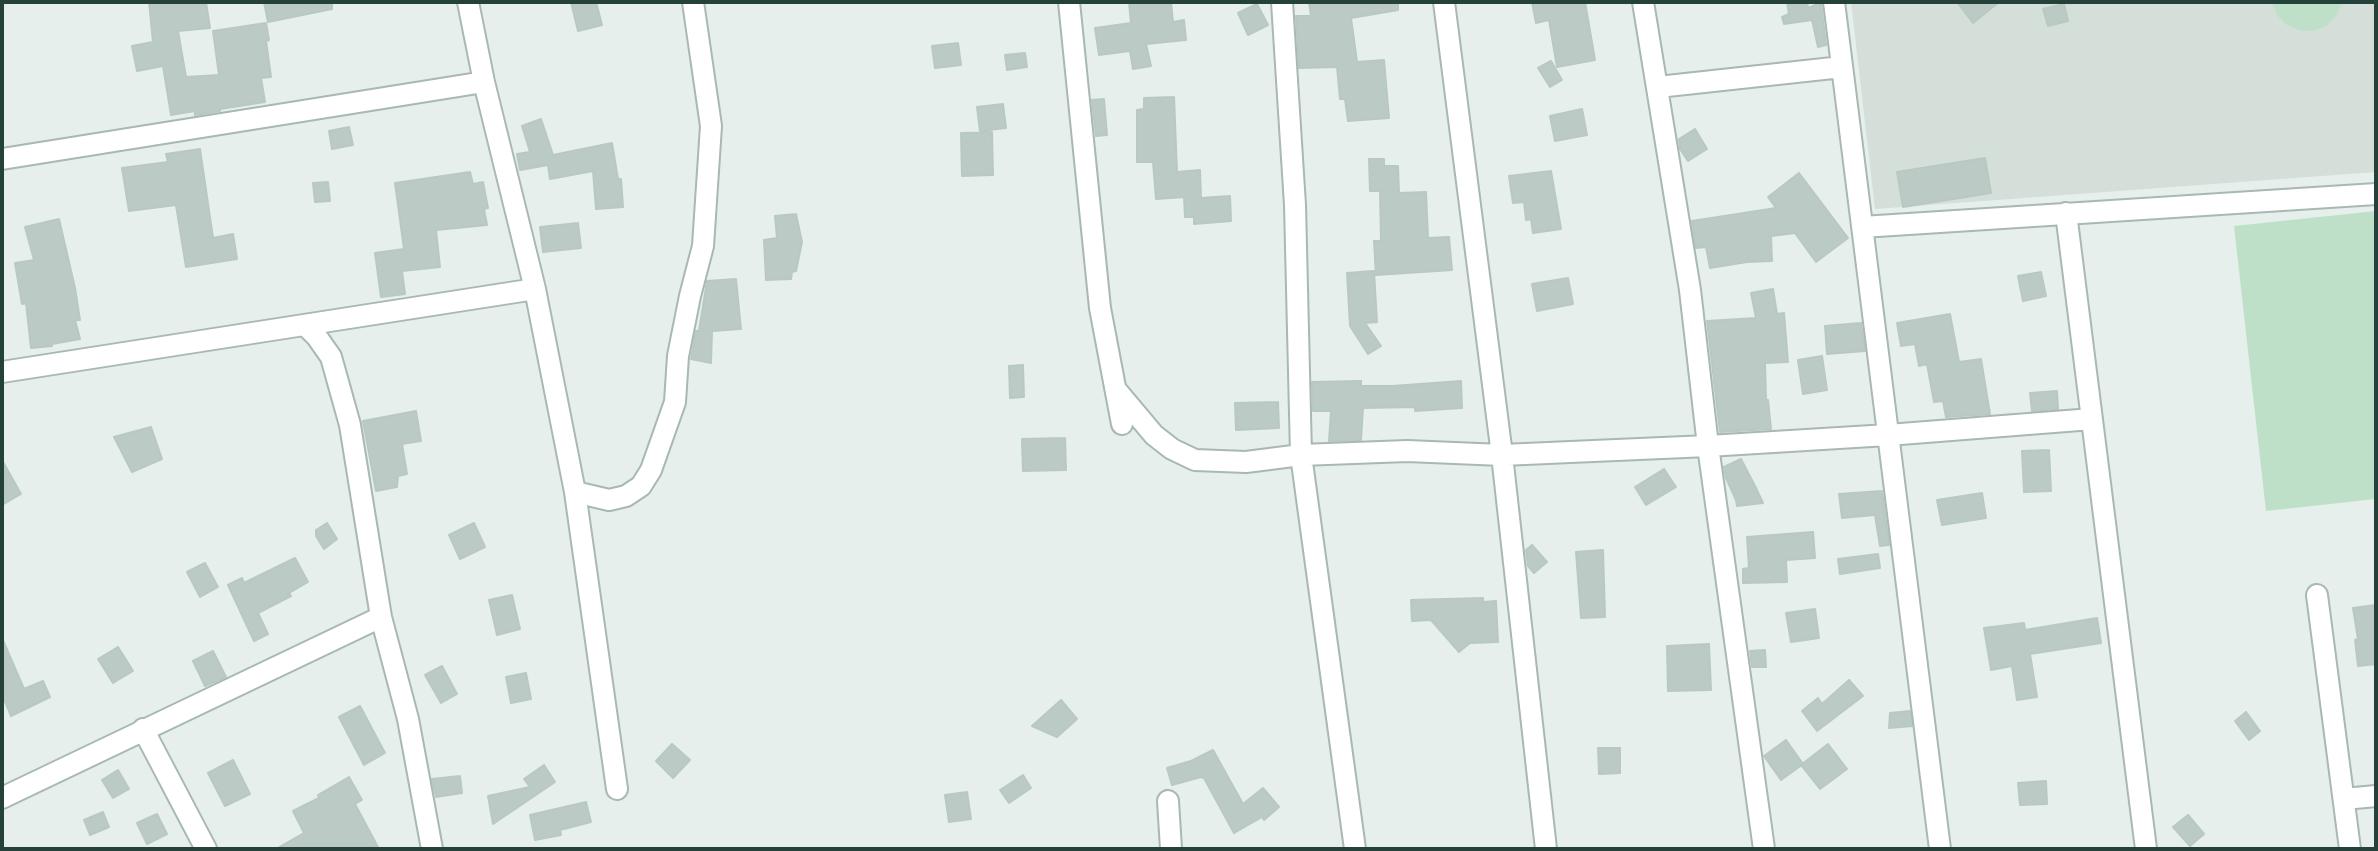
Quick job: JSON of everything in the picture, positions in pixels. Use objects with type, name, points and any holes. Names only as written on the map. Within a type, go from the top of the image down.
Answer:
[{"type":"street","points":[[468,2],[484,82],[535,289],[575,492],[617,789]]},
{"type":"street","points":[[575,492],[609,500],[626,496],[641,486],[651,470],[675,402],[678,356],[703,246],[711,126],[693,2]]},
{"type":"street","points":[[1069,2],[1100,308],[1122,424]]},
{"type":"street","points":[[1282,2],[1295,205],[1301,455],[1355,849]]},
{"type":"street","points":[[1444,2],[1502,455],[1546,849]]},
{"type":"street","points":[[1643,2],[1690,290],[1708,446],[1764,849]]},
{"type":"street","points":[[1834,2],[1940,849]]},
{"type":"street","points":[[1658,87],[1842,67]]},
{"type":"street","points":[[2,159],[484,82]]},
{"type":"street","points":[[1862,227],[2376,194]]},
{"type":"street","points":[[2066,213],[2146,849]]},
{"type":"street","points":[[2,372],[535,289]]},
{"type":"street","points":[[305,325],[331,357],[350,425],[381,617],[408,719],[432,849]]},
{"type":"street","points":[[1117,391],[1154,435],[1172,449],[1195,460],[1246,462],[1301,455],[1407,451],[1502,455],[1708,446],[2092,419]]},
{"type":"street","points":[[2317,595],[2350,849]]},
{"type":"street","points":[[2,798],[381,617]]},
{"type":"street","points":[[143,729],[206,849]]},
{"type":"street","points":[[2344,799],[2376,796]]},
{"type":"street","points":[[1168,801],[1171,849]]},
{"type":"shaded area","points":[[1851,2],[2376,2],[2376,172],[1875,209]]},
{"type":"green space","points":[[2272,2],[2342,2],[2336,16],[2326,26],[2313,31],[2287,25],[2277,15]]},
{"type":"green space","points":[[2376,211],[2376,499],[2266,511],[2234,226]]},
{"type":"building","points":[[149,2],[206,2],[210,28],[178,31],[186,77],[219,75],[213,31],[266,23],[271,77],[261,78],[265,102],[195,115],[195,111],[171,115],[163,66],[137,71],[132,46],[153,42]]},
{"type":"building","points":[[264,2],[332,2],[332,9],[268,22]]},
{"type":"building","points":[[571,2],[596,2],[602,25],[578,31]]},
{"type":"building","points":[[1129,2],[1171,2],[1173,22],[1184,20],[1186,40],[1146,44],[1151,66],[1133,69],[1130,51],[1099,55],[1095,28],[1131,23]]},
{"type":"building","points":[[1309,2],[1398,2],[1398,10],[1351,18],[1357,62],[1384,60],[1389,118],[1348,121],[1345,99],[1340,99],[1337,67],[1299,68],[1296,16],[1311,16]]},
{"type":"building","points":[[1532,2],[1585,2],[1595,60],[1557,67],[1549,20],[1536,23]]},
{"type":"building","points":[[1787,2],[1807,2],[1808,8],[1821,3],[1826,45],[1818,47],[1812,20],[1784,24],[1782,17],[1789,14]]},
{"type":"building","points":[[1957,2],[1999,2],[1973,23]]},
{"type":"building","points":[[1257,4],[1268,25],[1248,35],[1238,13]]},
{"type":"building","points":[[2064,4],[2068,21],[2048,26],[2043,9]]},
{"type":"building","points":[[958,43],[961,65],[935,68],[932,46]]},
{"type":"building","points":[[1025,53],[1027,67],[1007,70],[1005,55]]},
{"type":"building","points":[[1551,61],[1562,80],[1550,87],[1538,68]]},
{"type":"building","points":[[1174,97],[1177,172],[1200,170],[1201,198],[1230,196],[1231,221],[1194,224],[1194,217],[1185,217],[1184,197],[1156,199],[1153,162],[1137,162],[1137,110],[1144,109],[1144,98]]},
{"type":"building","points":[[1104,99],[1107,135],[1096,136],[1092,100]]},
{"type":"building","points":[[1003,104],[1006,128],[980,131],[977,107]]},
{"type":"building","points":[[1582,109],[1587,135],[1555,141],[1550,116]]},
{"type":"building","points":[[541,119],[553,155],[612,143],[618,179],[621,179],[623,207],[596,209],[593,171],[550,179],[548,165],[520,170],[517,154],[530,152],[522,126]]},
{"type":"building","points":[[349,127],[353,145],[332,149],[329,131]]},
{"type":"building","points":[[1695,129],[1707,149],[1688,161],[1680,149],[1679,139]]},
{"type":"building","points":[[992,132],[993,175],[962,176],[961,133]]},
{"type":"building","points":[[200,149],[213,238],[233,234],[237,259],[186,267],[176,205],[129,211],[122,168],[168,162],[166,154]]},
{"type":"building","points":[[1985,158],[1991,193],[1903,207],[1897,172]]},
{"type":"building","points":[[1369,159],[1384,159],[1384,166],[1398,166],[1399,193],[1426,192],[1428,238],[1449,237],[1452,270],[1376,275],[1374,241],[1381,241],[1380,191],[1370,191]]},
{"type":"building","points":[[1551,171],[1561,229],[1533,233],[1531,219],[1526,220],[1524,202],[1513,203],[1509,176]]},
{"type":"building","points":[[470,172],[473,184],[483,182],[488,208],[484,209],[487,225],[436,230],[440,267],[402,271],[405,294],[381,297],[375,253],[404,249],[395,183]]},
{"type":"building","points":[[1799,173],[1848,238],[1816,262],[1795,233],[1771,236],[1772,261],[1710,268],[1706,247],[1696,248],[1692,221],[1776,208],[1768,197]]},
{"type":"building","points":[[328,182],[330,201],[315,202],[313,183]]},
{"type":"building","points":[[796,214],[802,242],[796,271],[792,272],[791,279],[766,280],[764,240],[777,238],[775,216]]},
{"type":"building","points":[[59,219],[75,288],[80,320],[75,320],[80,339],[31,348],[26,303],[22,304],[15,263],[34,260],[25,227]]},
{"type":"building","points":[[578,223],[581,248],[543,252],[540,227]]},
{"type":"building","points":[[1374,271],[1377,322],[1365,323],[1381,346],[1368,354],[1350,326],[1347,273]]},
{"type":"building","points":[[2041,272],[2046,296],[2023,301],[2018,276]]},
{"type":"building","points":[[1568,278],[1573,304],[1537,311],[1532,284]]},
{"type":"building","points":[[736,279],[741,329],[712,331],[711,363],[691,359],[707,281]]},
{"type":"building","points":[[1773,289],[1777,314],[1784,313],[1788,362],[1765,363],[1771,429],[1720,432],[1707,321],[1756,318],[1751,293]]},
{"type":"building","points":[[1950,314],[1959,362],[1981,359],[1990,414],[1946,417],[1943,401],[1934,402],[1927,364],[1919,366],[1915,344],[1901,346],[1897,323]]},
{"type":"building","points":[[1861,323],[1865,351],[1827,354],[1825,326]]},
{"type":"building","points":[[1822,356],[1827,390],[1803,394],[1798,360]]},
{"type":"building","points":[[1023,365],[1024,397],[1010,398],[1009,366]]},
{"type":"building","points":[[1361,381],[1361,386],[1392,386],[1461,381],[1462,408],[1415,411],[1415,407],[1363,408],[1361,440],[1329,441],[1331,411],[1313,411],[1312,382]]},
{"type":"building","points":[[2057,391],[2058,409],[2032,411],[2030,393]]},
{"type":"building","points":[[1278,402],[1279,428],[1236,430],[1235,403]]},
{"type":"building","points":[[416,411],[421,441],[402,444],[407,474],[398,476],[397,487],[376,491],[363,421]]},
{"type":"building","points":[[151,427],[162,459],[132,472],[114,437]]},
{"type":"building","points":[[1065,438],[1066,470],[1023,471],[1022,439]]},
{"type":"building","points":[[2049,450],[2051,491],[2024,492],[2022,451]]},
{"type":"building","points":[[1741,459],[1763,503],[1737,506],[1724,467]]},
{"type":"building","points":[[2,460],[21,494],[2,505]]},
{"type":"building","points":[[1664,469],[1676,487],[1646,505],[1635,487]]},
{"type":"building","points":[[1882,491],[1889,545],[1880,546],[1875,515],[1842,518],[1839,494]]},
{"type":"building","points":[[1982,493],[1986,518],[1942,525],[1937,500]]},
{"type":"building","points":[[327,523],[337,539],[324,549],[316,530]]},
{"type":"building","points":[[474,523],[485,547],[460,559],[449,535]]},
{"type":"building","points":[[1813,532],[1815,558],[1786,560],[1787,582],[1743,583],[1743,569],[1749,568],[1747,537]]},
{"type":"building","points":[[1532,545],[1547,562],[1534,573],[1528,566],[1526,550]]},
{"type":"building","points":[[1603,550],[1605,617],[1581,618],[1576,552]]},
{"type":"building","points":[[1878,554],[1880,568],[1840,574],[1838,559]]},
{"type":"building","points":[[295,558],[308,582],[289,593],[291,596],[258,613],[268,634],[254,641],[228,585],[242,578],[244,583]]},
{"type":"building","points":[[205,563],[218,587],[200,597],[187,572]]},
{"type":"building","points":[[512,595],[520,629],[497,635],[489,600]]},
{"type":"building","points":[[1483,598],[1483,602],[1496,601],[1498,642],[1470,643],[1459,652],[1431,620],[1412,621],[1411,600]]},
{"type":"building","points":[[2376,605],[2376,664],[2358,666],[2353,608]]},
{"type":"building","points":[[1815,609],[1819,638],[1791,642],[1786,613]]},
{"type":"building","points":[[2097,618],[2101,643],[2030,654],[2037,697],[2017,700],[2012,666],[1991,670],[1984,628],[2024,623],[2025,630]]},
{"type":"building","points":[[2,638],[24,689],[43,681],[50,697],[11,716],[2,694]]},
{"type":"building","points":[[1709,644],[1711,690],[1668,691],[1667,646]]},
{"type":"building","points":[[118,647],[133,671],[113,683],[98,659]]},
{"type":"building","points":[[1765,650],[1766,667],[1752,667],[1750,651]]},
{"type":"building","points":[[213,651],[226,677],[205,686],[193,661]]},
{"type":"building","points":[[442,666],[457,694],[441,703],[425,675]]},
{"type":"building","points":[[526,673],[531,699],[511,703],[506,677]]},
{"type":"building","points":[[1849,680],[1863,696],[1817,731],[1802,711],[1818,698],[1822,704]]},
{"type":"building","points":[[1061,700],[1077,719],[1057,737],[1032,726]]},
{"type":"building","points":[[360,706],[385,753],[364,765],[339,717]]},
{"type":"building","points":[[1910,711],[1912,726],[1889,728],[1890,713]]},
{"type":"building","points":[[2246,712],[2260,731],[2249,740],[2235,721]]},
{"type":"building","points":[[1786,740],[1803,764],[1781,780],[1764,756]]},
{"type":"building","points":[[672,744],[690,760],[673,778],[656,761]]},
{"type":"building","points":[[1828,744],[1847,769],[1820,789],[1801,765]]},
{"type":"building","points":[[1598,748],[1620,748],[1620,773],[1599,774]]},
{"type":"building","points":[[1213,750],[1243,804],[1263,788],[1279,807],[1264,820],[1262,817],[1234,833],[1204,778],[1172,785],[1167,768]]},
{"type":"building","points":[[233,760],[250,794],[225,806],[208,773]]},
{"type":"building","points":[[544,765],[555,782],[493,824],[488,796],[530,787],[524,779]]},
{"type":"building","points":[[118,770],[129,789],[113,798],[102,780]]},
{"type":"building","points":[[1023,775],[1031,788],[1009,803],[1000,790]]},
{"type":"building","points":[[460,776],[462,793],[436,797],[432,779]]},
{"type":"building","points":[[349,777],[362,800],[355,804],[379,849],[276,849],[304,833],[293,811]]},
{"type":"building","points":[[2046,781],[2047,804],[2020,805],[2018,783]]},
{"type":"building","points":[[967,792],[971,819],[949,822],[945,795]]},
{"type":"building","points":[[586,802],[591,822],[560,830],[561,835],[535,840],[530,815]]},
{"type":"building","points":[[103,812],[109,827],[90,835],[84,820]]},
{"type":"building","points":[[157,814],[167,834],[147,844],[137,823]]},
{"type":"building","points":[[2188,815],[2204,834],[2190,846],[2173,827]]}]
